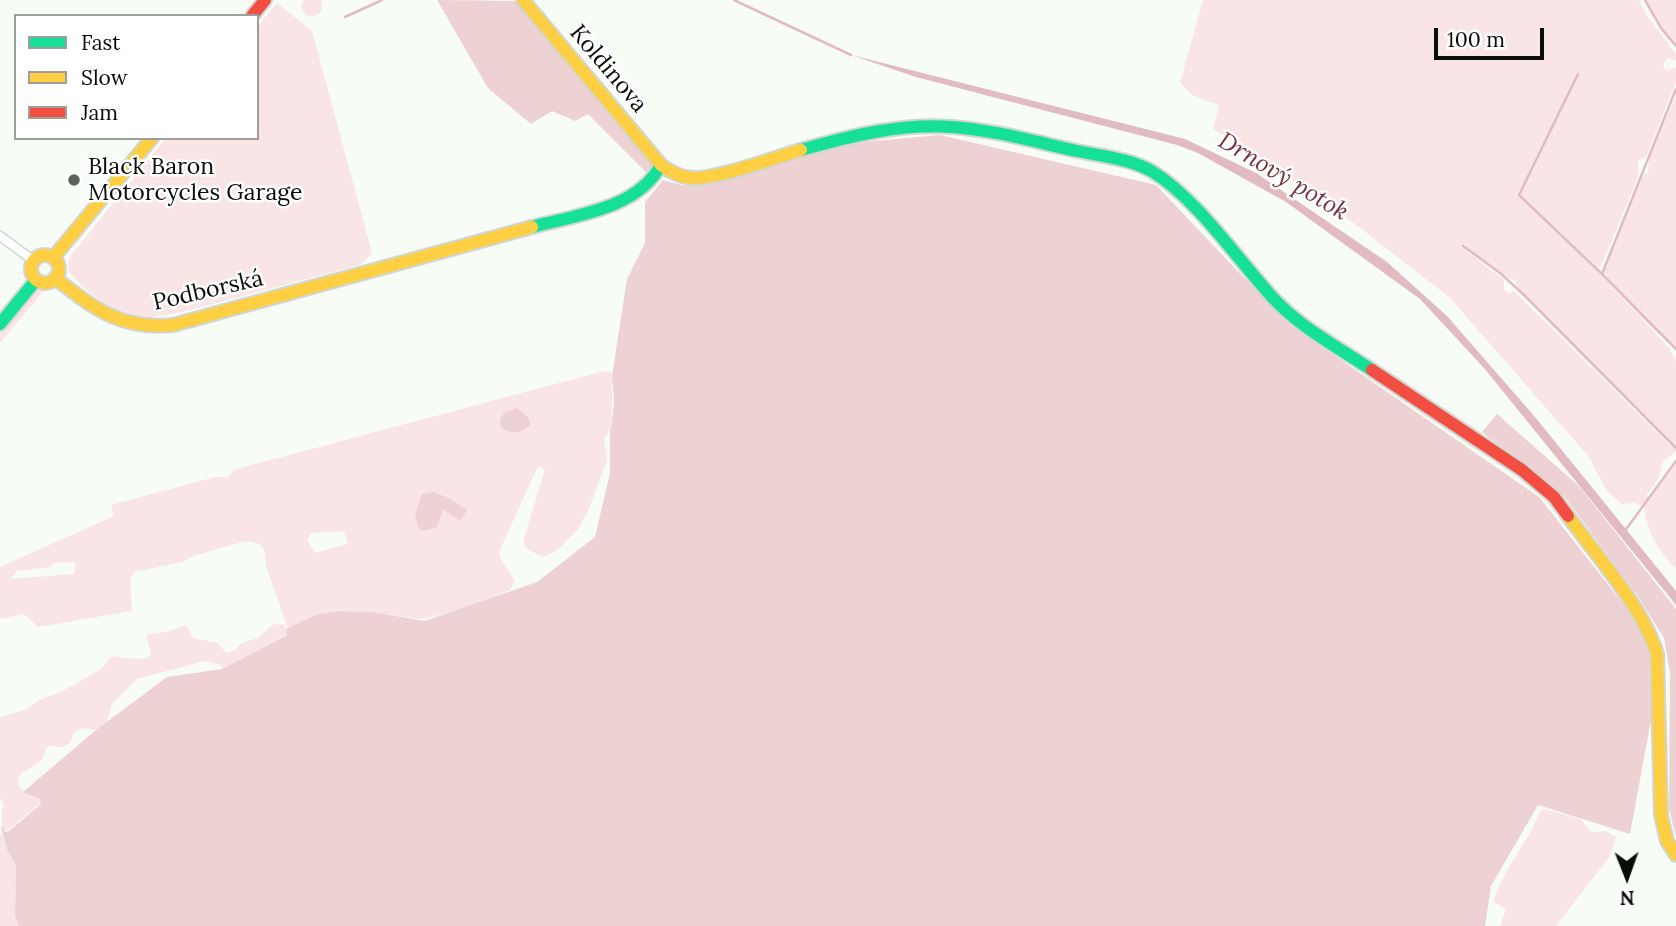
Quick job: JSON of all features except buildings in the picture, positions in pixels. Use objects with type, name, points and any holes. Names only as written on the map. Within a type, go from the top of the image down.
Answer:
[{"type":"main road","points":[[254,14],[265,0]]},
{"type":"main road","name":"Koldinova","points":[[523,0],[661,165]]},
{"type":"main road","points":[[661,165],[679,177],[695,179],[862,134],[904,128],[951,127],[992,132],[1126,162],[1163,178],[1182,194],[1295,319],[1522,470],[1553,497],[1642,618],[1652,637],[1657,654],[1661,815],[1667,841],[1676,855]]},
{"type":"main road","points":[[53,258],[150,140]]},
{"type":"main road","name":"Podborská","points":[[55,278],[95,310],[115,320],[148,327],[173,325],[612,205],[635,195],[655,177],[661,165]]},
{"type":"main road","points":[[42,256],[53,258],[58,268],[55,278],[44,283],[36,280],[31,271],[34,261],[42,256]]},
{"type":"main road","points":[[0,324],[36,280]]},
{"type":"street","points":[[0,236],[34,261]]},
{"type":"shaded area","points":[[303,0],[321,0],[321,11],[314,16],[306,15],[301,7]]},
{"type":"shaded area","points":[[437,0],[519,1],[652,161],[649,175],[588,114],[575,121],[552,111],[531,124],[488,88]]},
{"type":"shaded area","points":[[1203,0],[1639,0],[1647,16],[1676,54],[1676,61],[1667,58],[1663,64],[1664,68],[1669,70],[1676,67],[1676,82],[1646,157],[1638,160],[1634,187],[1601,266],[1597,267],[1517,194],[1597,271],[1669,348],[1676,361],[1676,451],[1662,462],[1659,477],[1646,496],[1649,497],[1676,463],[1676,569],[1654,541],[1644,507],[1635,503],[1622,504],[1607,491],[1588,456],[1449,297],[1355,224],[1213,129],[1219,105],[1192,95],[1180,83]],"holes":[[[1463,246],[1515,280],[1518,288],[1534,306],[1671,446],[1514,291],[1509,293],[1504,289],[1504,280]]]},
{"type":"shaded area","points":[[1644,0],[1676,0],[1676,46],[1651,15]]},
{"type":"shaded area","points":[[277,3],[312,31],[372,253],[360,265],[179,313],[137,316],[111,308],[89,293],[69,272],[71,255],[164,140],[259,140],[259,25]]},
{"type":"shaded area","points":[[851,55],[1185,139],[1256,173],[1387,262],[1447,316],[1535,417],[1676,591],[1676,605],[1484,368],[1420,299],[1286,202],[1198,153],[1177,145],[916,77]]},
{"type":"shaded area","points":[[1676,94],[1676,347],[1636,311],[1603,270],[1640,179],[1648,172],[1653,144]]},
{"type":"shaded area","points":[[940,135],[1156,185],[1286,322],[1539,497],[1640,625],[1649,651],[1651,720],[1630,834],[1538,805],[1491,886],[1485,926],[19,926],[15,916],[16,865],[7,850],[1,827],[3,826],[5,832],[9,831],[41,804],[40,799],[23,792],[96,730],[167,677],[222,669],[287,635],[286,629],[318,614],[339,611],[372,612],[425,621],[537,582],[595,537],[610,473],[610,430],[614,401],[612,376],[627,279],[645,243],[645,202],[663,180],[682,185],[707,185],[841,144]]},
{"type":"shaded area","points":[[52,287],[42,293],[0,343],[0,331],[22,303],[36,292]]},
{"type":"shaded area","points":[[604,371],[612,373],[612,425],[604,440],[607,459],[589,509],[578,529],[558,550],[544,557],[524,544],[545,470],[538,466],[499,552],[515,581],[510,590],[459,611],[420,619],[372,612],[339,611],[318,614],[288,629],[266,566],[265,553],[260,544],[246,541],[193,556],[183,562],[134,572],[130,580],[132,611],[38,627],[24,614],[0,619],[0,567],[114,516],[111,505],[215,477],[229,477],[233,470]],"holes":[[[344,531],[348,544],[315,553],[307,540],[311,533]],[[76,562],[74,574],[10,579],[17,571],[51,567],[52,563]]]},
{"type":"shaded area","points":[[517,408],[528,417],[530,425],[516,433],[501,428],[500,420],[504,413]]},
{"type":"shaded area","points":[[1497,414],[1579,486],[1676,609],[1676,837],[1669,809],[1670,674],[1664,638],[1637,595],[1564,496],[1482,432]]},
{"type":"shaded area","points":[[433,492],[449,498],[467,510],[460,521],[443,509],[437,527],[424,531],[418,528],[415,514],[422,494]]},
{"type":"shaded area","points":[[274,624],[285,625],[287,634],[222,669],[222,665],[204,661],[137,679],[112,704],[106,725],[96,730],[80,728],[73,734],[68,745],[49,745],[39,763],[21,774],[18,782],[28,794],[40,797],[41,803],[5,832],[2,818],[4,805],[0,797],[0,717],[25,710],[39,700],[61,692],[101,669],[112,656],[149,658],[151,653],[146,635],[186,625],[193,638],[218,643],[226,653],[257,638]]},
{"type":"shaded area","points":[[1543,809],[1580,819],[1592,832],[1606,831],[1616,837],[1610,856],[1556,926],[1500,926],[1506,909],[1493,902],[1505,875]]},
{"type":"shaded area","points":[[0,834],[16,865],[15,916],[19,926],[0,926]]},
{"type":"waterway","points":[[345,17],[382,0]]},
{"type":"waterway","name":"Drnový potok","points":[[734,0],[851,55]]},
{"type":"waterway","points":[[1645,0],[1661,28],[1676,46]]},
{"type":"waterway","points":[[1578,74],[1519,195],[1602,274]]},
{"type":"waterway","points":[[1676,89],[1602,274],[1676,349]]},
{"type":"waterway","points":[[1463,246],[1523,294],[1676,448]]},
{"type":"waterway","points":[[1624,532],[1676,461]]},
{"type":"traffic: fast","points":[[801,150],[895,129],[933,126],[999,134],[1136,164],[1153,172],[1185,198],[1274,299],[1296,319],[1372,370]]},
{"type":"traffic: fast","points":[[532,227],[586,214],[622,201],[637,192],[661,165]]},
{"type":"traffic: fast","points":[[0,324],[36,280]]},
{"type":"traffic: slow","points":[[523,0],[661,165],[672,172],[692,178],[703,177],[730,172],[801,150]]},
{"type":"traffic: slow","points":[[53,258],[150,140]]},
{"type":"traffic: slow","points":[[55,278],[96,308],[123,321],[154,326],[173,325],[532,227]]},
{"type":"traffic: slow","points":[[45,255],[55,259],[59,269],[55,279],[45,283],[35,279],[31,269],[35,259],[45,255]]},
{"type":"traffic: slow","points":[[1568,516],[1630,600],[1657,654],[1661,815],[1667,841],[1676,855]]},
{"type":"traffic: jam","points":[[254,14],[265,0]]},
{"type":"traffic: jam","points":[[1372,370],[1522,470],[1554,497],[1568,516]]},
{"type":"place","name":"Black Baron Motorcycles Garage","points":[[74,180]]}]
